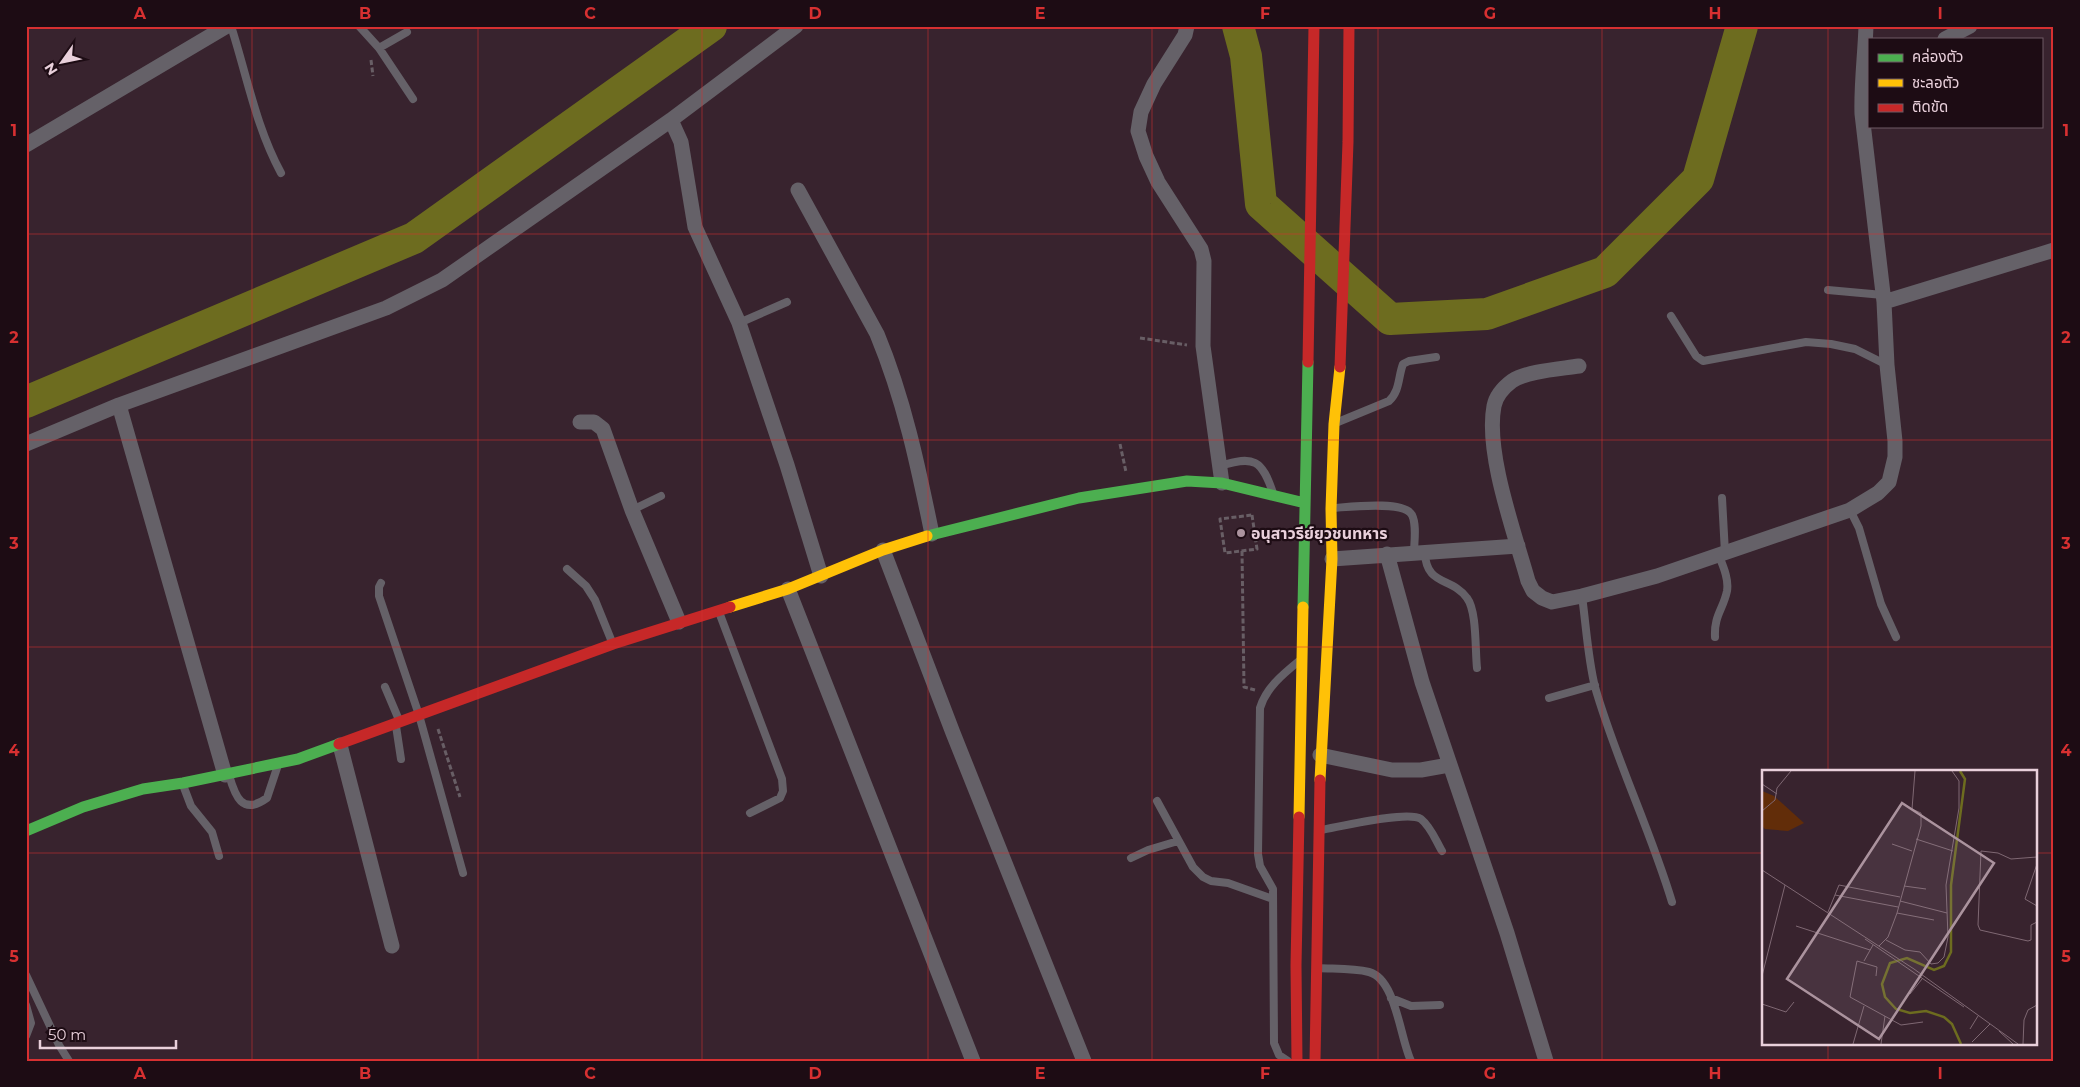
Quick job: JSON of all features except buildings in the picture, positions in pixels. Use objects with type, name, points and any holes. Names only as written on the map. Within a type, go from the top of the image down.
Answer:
[{"type":"main road","points":[[1297,1061],[1296,965],[1314,26]]},
{"type":"main road","points":[[1315,1061],[1320,755],[1332,559],[1330,509],[1334,424],[1339,382],[1348,142],[1349,26]]},
{"type":"main road","points":[[26,831],[83,807],[143,789],[298,760],[613,644],[788,588],[883,550],[932,534],[1079,498],[1187,481],[1222,483],[1305,503]]},
{"type":"street","points":[[26,145],[227,26]]},
{"type":"street","points":[[26,444],[120,405],[386,308],[442,280],[671,120],[796,26]]},
{"type":"street","points":[[1187,26],[1185,36],[1154,84],[1141,112],[1138,131],[1146,156],[1158,182],[1201,248],[1204,261],[1205,284],[1203,346],[1222,483]]},
{"type":"street","points":[[1578,366],[1528,375],[1513,380],[1502,389],[1494,404],[1492,434],[1495,461],[1528,581],[1533,592],[1542,598],[1552,602],[1657,576],[1850,510],[1878,494],[1888,482],[1893,470],[1896,441],[1887,365],[1884,299],[1862,114],[1862,91],[1866,76],[1866,26]]},
{"type":"street","points":[[1947,38],[1970,26]]},
{"type":"street","points":[[671,120],[681,142],[696,227],[739,323],[787,465],[820,576]]},
{"type":"street","points":[[798,190],[877,334],[886,356],[913,444],[932,534]]},
{"type":"street","points":[[1884,299],[2054,250]]},
{"type":"street","points":[[120,405],[227,774]]},
{"type":"street","points":[[580,422],[594,422],[603,429],[632,510],[679,622]]},
{"type":"street","points":[[1332,559],[1518,546]]},
{"type":"street","points":[[883,550],[953,733],[1084,1061]]},
{"type":"street","points":[[1387,554],[1422,682],[1507,933],[1546,1061]]},
{"type":"street","points":[[788,588],[972,1061]]},
{"type":"street","points":[[340,745],[392,946]]},
{"type":"street","points":[[1320,755],[1392,770],[1421,770],[1449,765]]},
{"type":"lane","points":[[232,26],[256,113],[270,152],[281,173]]},
{"type":"lane","points":[[359,26],[380,48],[413,99]]},
{"type":"lane","points":[[380,48],[407,32]]},
{"type":"lane","points":[[1828,290],[1884,299]]},
{"type":"lane","points":[[739,323],[787,302]]},
{"type":"lane","points":[[1671,316],[1696,356],[1703,361],[1806,342],[1831,344],[1855,349],[1887,365]]},
{"type":"lane","points":[[1334,424],[1389,402],[1399,384],[1401,367],[1406,362],[1436,357]]},
{"type":"lane","points":[[1220,466],[1246,459],[1255,462],[1262,467],[1274,495]]},
{"type":"lane","points":[[632,510],[661,496]]},
{"type":"lane","points":[[1715,637],[1716,616],[1727,590],[1722,554],[1722,498]]},
{"type":"lane","points":[[1330,509],[1378,506],[1406,509],[1411,514],[1414,521],[1419,553],[1428,571],[1436,578],[1456,587],[1467,598],[1473,610],[1477,668]]},
{"type":"lane","points":[[1850,510],[1859,528],[1881,604],[1896,637]]},
{"type":"lane","points":[[567,568],[586,586],[595,600],[613,644]]},
{"type":"lane","points":[[381,583],[379,596],[419,715],[464,873]]},
{"type":"lane","points":[[1582,596],[1595,685],[1616,749],[1663,873],[1672,902]]},
{"type":"lane","points":[[719,610],[782,779],[783,791],[780,798],[750,813]]},
{"type":"lane","points":[[1288,1061],[1279,1055],[1274,1043],[1272,885],[1260,866],[1258,854],[1260,708],[1262,699],[1270,688],[1302,658]]},
{"type":"lane","points":[[1549,698],[1595,685]]},
{"type":"lane","points":[[385,687],[398,723],[401,758]]},
{"type":"lane","points":[[227,774],[238,800],[254,805],[267,798],[278,763]]},
{"type":"lane","points":[[183,783],[191,806],[212,832],[219,856]]},
{"type":"lane","points":[[1157,802],[1193,867],[1203,877],[1211,881],[1228,883],[1273,899]]},
{"type":"lane","points":[[1318,831],[1386,818],[1407,816],[1419,818],[1429,828],[1442,851]]},
{"type":"lane","points":[[1131,858],[1148,850],[1178,841]]},
{"type":"lane","points":[[1316,968],[1370,972],[1379,977],[1391,998],[1411,1061]]},
{"type":"lane","points":[[26,975],[68,1061]]},
{"type":"lane","points":[[1391,998],[1412,1006],[1440,1005]]},
{"type":"lane","points":[[26,1005],[31,1023],[26,1036]]},
{"type":"path","points":[[1140,338],[1203,346]]},
{"type":"path","points":[[1120,444],[1130,489]]},
{"type":"path","points":[[1252,515],[1257,549],[1242,551],[1225,553],[1220,519],[1252,515]]},
{"type":"path","points":[[1242,551],[1244,687]]},
{"type":"path","points":[[432,710],[460,798]]},
{"type":"waterway","points":[[26,402],[414,238],[711,26]]},
{"type":"waterway","points":[[1238,26],[1246,56],[1261,204],[1390,319],[1487,314],[1605,272],[1698,179],[1742,26]]},
{"type":"traffic: fast","points":[[1303,607],[1308,362]]},
{"type":"traffic: fast","points":[[927,536],[1079,498],[1187,481],[1222,483],[1305,503]]},
{"type":"traffic: fast","points":[[26,831],[83,807],[143,789],[183,783],[298,759],[339,744]]},
{"type":"traffic: slow","points":[[1320,780],[1332,559],[1331,509],[1334,424],[1340,367]]},
{"type":"traffic: slow","points":[[730,607],[788,589],[883,550],[927,536]]},
{"type":"traffic: slow","points":[[1299,817],[1303,607]]},
{"type":"traffic: jam","points":[[1308,362],[1314,26]]},
{"type":"traffic: jam","points":[[1340,367],[1348,142],[1349,26]]},
{"type":"traffic: jam","points":[[339,744],[613,644],[730,607]]},
{"type":"traffic: jam","points":[[1315,1061],[1320,780]]},
{"type":"traffic: jam","points":[[1297,1061],[1296,965],[1299,817]]},
{"type":"place","name":"อนุสาวรีย์ยุวชนทหาร","points":[[1241,533]]}]
